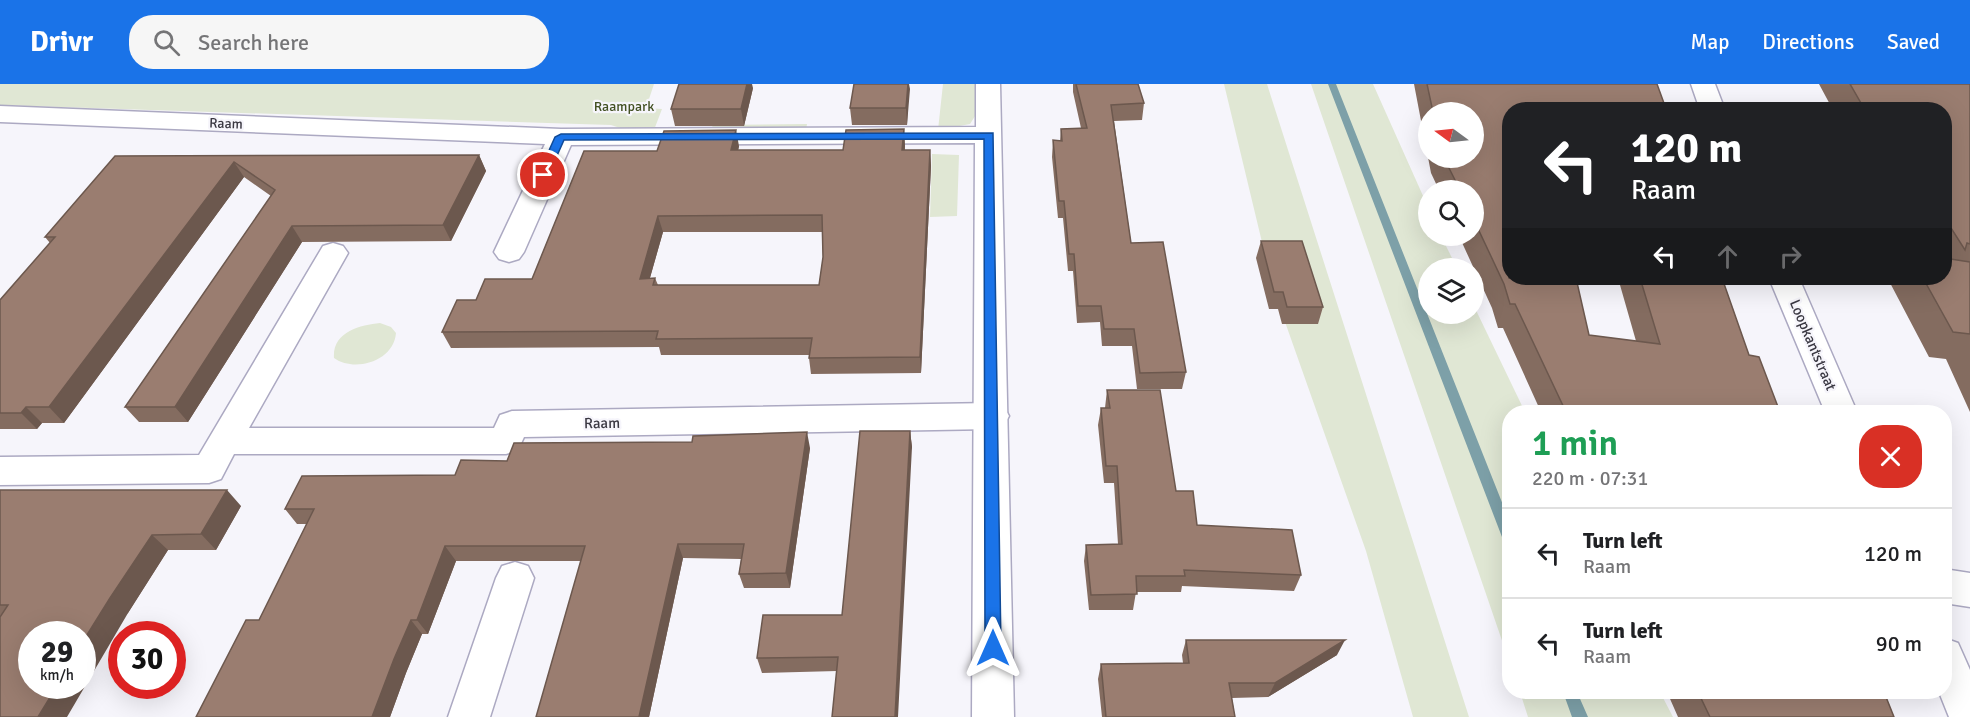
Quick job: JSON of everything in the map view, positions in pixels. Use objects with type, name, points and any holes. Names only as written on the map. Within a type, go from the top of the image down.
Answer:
[{"type":"street","points":[[988,84],[993,717]]},
{"type":"street","points":[[1703,84],[1710,102]]},
{"type":"street","name":"Raam","points":[[0,114],[561,137],[989,135]]},
{"type":"street","points":[[509,252],[561,137]]},
{"type":"street","points":[[0,471],[208,469],[333,253]]},
{"type":"street","name":"Loopkantstraat","points":[[1787,285],[1838,405]]},
{"type":"street","name":"Raam","points":[[224,441],[506,441],[512,424],[992,416]]},
{"type":"street","points":[[469,717],[515,578]]},
{"type":"street","points":[[1952,587],[1970,590]]},
{"type":"street","points":[[1952,675],[1970,717]]},
{"type":"green space","name":"Raampark","points":[[0,84],[654,84],[646,108],[662,109],[654,130],[626,130],[611,125],[0,105]]},
{"type":"green space","points":[[943,84],[977,84],[977,113],[970,124],[938,130]]},
{"type":"green space","points":[[1224,84],[1267,84],[1469,717],[1413,717],[1366,551],[1273,288]]},
{"type":"green space","points":[[1311,84],[1373,84],[1418,185],[1418,246],[1446,246],[1452,258],[1418,258],[1418,324],[1483,324],[1522,405],[1502,405],[1502,641]]},
{"type":"green space","points":[[807,124],[806,130],[711,130],[713,125]]},
{"type":"green space","points":[[932,154],[959,155],[957,216],[930,217]]},
{"type":"green space","points":[[380,323],[391,327],[396,333],[394,343],[381,357],[362,364],[352,364],[334,358],[335,349],[342,336],[356,328]]},
{"type":"green space","points":[[1522,699],[1664,699],[1673,717],[1528,717]]},
{"type":"building","points":[[679,84],[747,84],[741,109],[671,109]]},
{"type":"building","points":[[854,84],[908,84],[906,108],[850,108]]},
{"type":"building","points":[[1076,84],[1138,84],[1144,103],[1111,105],[1131,243],[1163,242],[1186,372],[1140,373],[1134,329],[1104,329],[1101,306],[1078,306],[1074,254],[1069,254],[1064,201],[1059,201],[1053,140],[1062,141],[1061,129],[1087,128]]},
{"type":"building","points":[[1427,84],[1657,84],[1664,102],[1502,102],[1502,280],[1484,241],[1484,180],[1455,180],[1449,168],[1484,168],[1484,102],[1431,102]]},
{"type":"building","points":[[1850,84],[1970,84],[1970,244],[1967,243],[1965,250],[1952,230],[1952,102],[1860,102]]},
{"type":"building","points":[[904,129],[902,150],[930,150],[920,357],[809,358],[812,338],[656,339],[658,331],[442,332],[457,300],[476,300],[485,279],[532,279],[584,151],[657,151],[664,131],[736,130],[731,150],[843,150],[846,130]],"holes":[[[822,215],[823,257],[819,285],[653,285],[655,278],[640,279],[658,216]]]},
{"type":"building","points":[[479,155],[443,225],[292,226],[175,407],[125,407],[275,190],[234,162],[49,407],[26,407],[21,413],[0,413],[0,300],[55,237],[45,237],[115,156]]},
{"type":"building","points":[[1261,241],[1302,241],[1323,307],[1287,307],[1283,292],[1274,292]]},
{"type":"building","points":[[1952,259],[1970,262],[1970,334],[1953,332],[1927,285],[1952,285]]},
{"type":"building","points":[[1504,285],[1578,285],[1589,335],[1660,344],[1642,285],[1724,285],[1749,355],[1759,357],[1777,405],[1563,405],[1515,304],[1510,304]]},
{"type":"building","points":[[1107,390],[1160,390],[1176,491],[1193,491],[1197,525],[1292,530],[1301,575],[1184,570],[1185,576],[1136,576],[1137,594],[1091,595],[1086,545],[1122,544],[1117,466],[1106,466],[1101,408],[1110,408]]},
{"type":"building","points":[[860,431],[910,431],[895,717],[832,717],[838,657],[757,658],[763,615],[842,615]]},
{"type":"building","points":[[807,432],[786,573],[739,574],[744,544],[678,544],[639,717],[536,717],[585,546],[445,546],[417,620],[411,620],[372,717],[196,717],[246,620],[259,620],[314,509],[285,509],[302,476],[455,475],[461,460],[507,461],[514,443],[692,442],[693,436]]},
{"type":"building","points":[[0,490],[227,490],[201,534],[152,535],[96,621],[18,621],[18,699],[49,699],[38,717],[0,717],[0,617],[8,605],[0,605]]},
{"type":"building","points":[[1186,640],[1345,640],[1275,683],[1229,683],[1235,717],[1106,717],[1101,664],[1189,663]]},
{"type":"building","points":[[1701,699],[1887,699],[1894,717],[1710,717]]},
{"type":"waterway","points":[[1332,84],[1502,519]]},
{"type":"waterway","points":[[1573,699],[1580,717]]},
{"type":"route","points":[[543,175],[561,137],[989,135],[993,648]]}]
